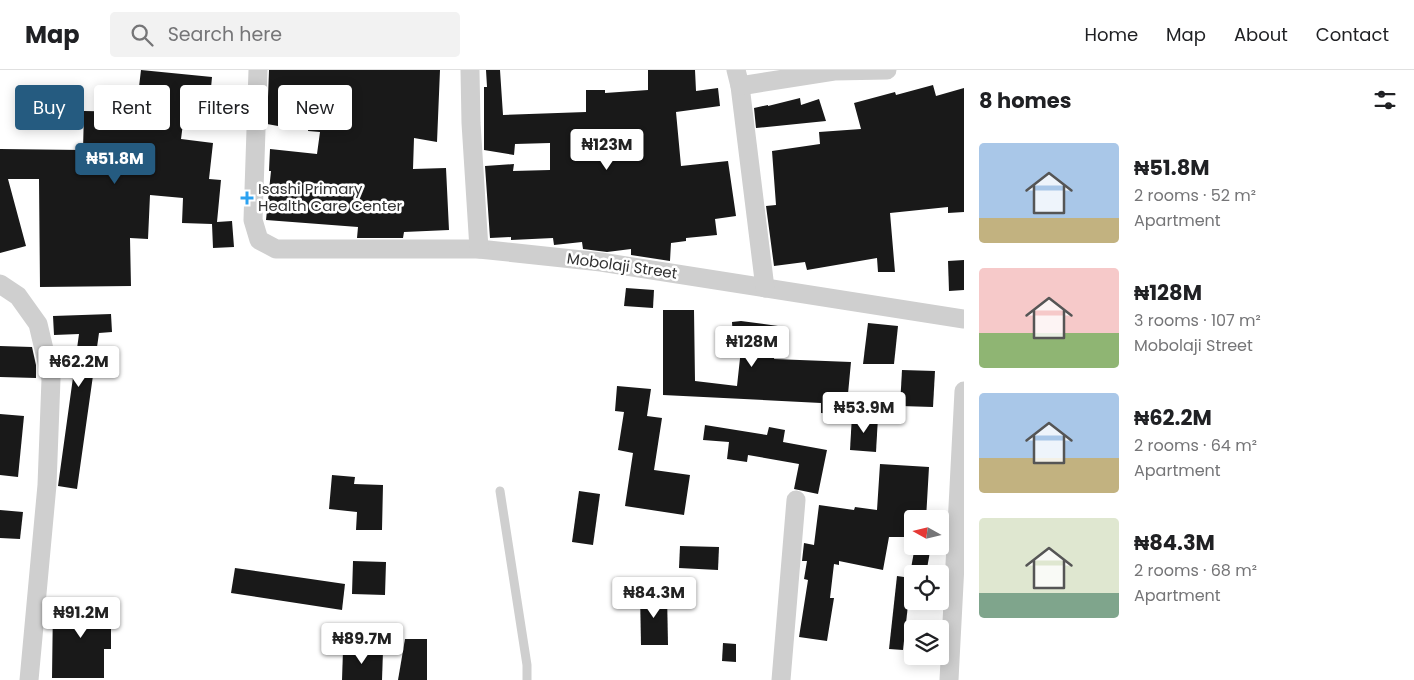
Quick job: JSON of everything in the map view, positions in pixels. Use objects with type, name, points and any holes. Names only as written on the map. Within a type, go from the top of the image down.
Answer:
[{"type":"street","name":"Mobolaji Street","points":[[258,70],[253,220],[259,240],[276,249],[479,249],[601,262],[964,319]]},
{"type":"street","points":[[470,70],[471,123],[479,249]]},
{"type":"street","points":[[765,288],[738,78],[834,71],[887,70]]},
{"type":"street","points":[[0,284],[18,296],[38,324],[51,379],[47,485],[29,680]]},
{"type":"street","points":[[949,680],[964,391]]},
{"type":"street","points":[[781,680],[796,500]]},
{"type":"lane","points":[[500,491],[528,665],[527,680]]},
{"type":"building","points":[[141,70],[212,77],[211,85],[180,85],[181,139],[213,143],[209,179],[221,180],[217,222],[232,221],[234,247],[213,248],[212,224],[182,223],[183,198],[150,195],[148,239],[130,238],[131,286],[40,287],[39,179],[8,179],[26,246],[0,253],[0,149],[83,150],[84,111],[94,111],[94,130],[170,130],[170,85],[139,85]]},
{"type":"building","points":[[269,70],[440,70],[437,142],[414,138],[413,169],[446,168],[449,230],[404,232],[403,238],[357,238],[358,227],[266,220],[271,171],[269,171],[270,149],[317,154],[320,132],[308,130],[352,130],[352,85],[278,85],[278,126],[268,124]]},
{"type":"building","points":[[486,70],[500,70],[503,115],[586,112],[586,90],[605,90],[605,93],[648,90],[648,70],[695,70],[696,91],[718,88],[720,106],[676,112],[681,166],[728,161],[736,216],[715,219],[717,235],[686,238],[686,241],[671,243],[670,261],[631,255],[631,249],[607,252],[583,249],[582,242],[554,245],[553,238],[511,240],[511,237],[490,238],[485,166],[514,164],[513,171],[550,170],[550,143],[515,144],[514,155],[484,150],[484,87],[487,87]]},
{"type":"building","points":[[933,85],[936,96],[964,88],[964,212],[948,213],[948,207],[890,213],[895,272],[878,272],[877,258],[807,270],[805,262],[774,266],[766,206],[776,205],[772,151],[820,144],[819,132],[861,129],[854,103],[895,92],[896,95]]},
{"type":"building","points":[[800,98],[801,105],[819,99],[826,121],[756,128],[754,108]]},
{"type":"building","points":[[964,260],[964,290],[949,291],[948,261]]},
{"type":"building","points":[[626,288],[654,290],[653,308],[624,306]]},
{"type":"building","points":[[663,310],[694,310],[695,381],[737,386],[742,340],[733,340],[732,322],[741,321],[778,326],[774,359],[851,362],[846,415],[821,413],[821,403],[663,395]]},
{"type":"building","points":[[111,314],[112,332],[99,333],[77,489],[58,486],[79,334],[54,335],[53,316]]},
{"type":"building","points":[[868,323],[898,326],[894,364],[863,364]]},
{"type":"building","points":[[0,346],[32,347],[36,365],[36,378],[0,377]]},
{"type":"building","points":[[902,370],[935,371],[933,407],[900,406]]},
{"type":"building","points":[[617,386],[651,389],[647,416],[662,418],[654,470],[690,475],[684,515],[625,506],[633,453],[618,450],[624,412],[615,411]]},
{"type":"building","points":[[0,414],[24,416],[18,477],[0,475]]},
{"type":"building","points":[[852,415],[878,417],[876,452],[850,450]]},
{"type":"building","points":[[705,425],[767,435],[769,427],[785,430],[783,442],[827,450],[818,494],[794,489],[799,464],[748,455],[747,462],[727,459],[729,442],[703,440]]},
{"type":"building","points":[[880,464],[929,467],[927,510],[904,510],[904,537],[889,537],[883,570],[839,561],[839,565],[834,564],[830,598],[834,598],[827,641],[799,637],[808,580],[804,579],[807,561],[802,561],[804,543],[814,545],[819,505],[854,510],[855,507],[877,510]]},
{"type":"building","points":[[332,475],[355,477],[354,484],[383,485],[382,530],[356,530],[357,512],[329,509]]},
{"type":"building","points":[[579,491],[600,494],[593,545],[572,542]]},
{"type":"building","points":[[0,510],[23,512],[20,539],[0,538]]},
{"type":"building","points":[[680,546],[719,547],[718,570],[679,568]]},
{"type":"building","points":[[913,555],[929,555],[928,565],[912,565]]},
{"type":"building","points":[[353,561],[386,562],[385,595],[352,594]]},
{"type":"building","points":[[235,568],[345,584],[342,610],[231,593]]},
{"type":"building","points":[[897,576],[904,577],[904,610],[907,610],[906,620],[904,620],[903,650],[889,649]]},
{"type":"building","points":[[640,593],[667,593],[668,645],[641,645]]},
{"type":"building","points":[[53,603],[111,603],[111,649],[104,649],[104,678],[52,678]]},
{"type":"building","points":[[405,639],[427,639],[427,680],[398,680]]},
{"type":"building","points":[[723,643],[736,644],[736,662],[722,661]]},
{"type":"building","points":[[343,650],[383,651],[382,680],[342,680]]},
{"type":"place","name":"Isashi Primary Health Care Center","points":[[247,198]]}]
